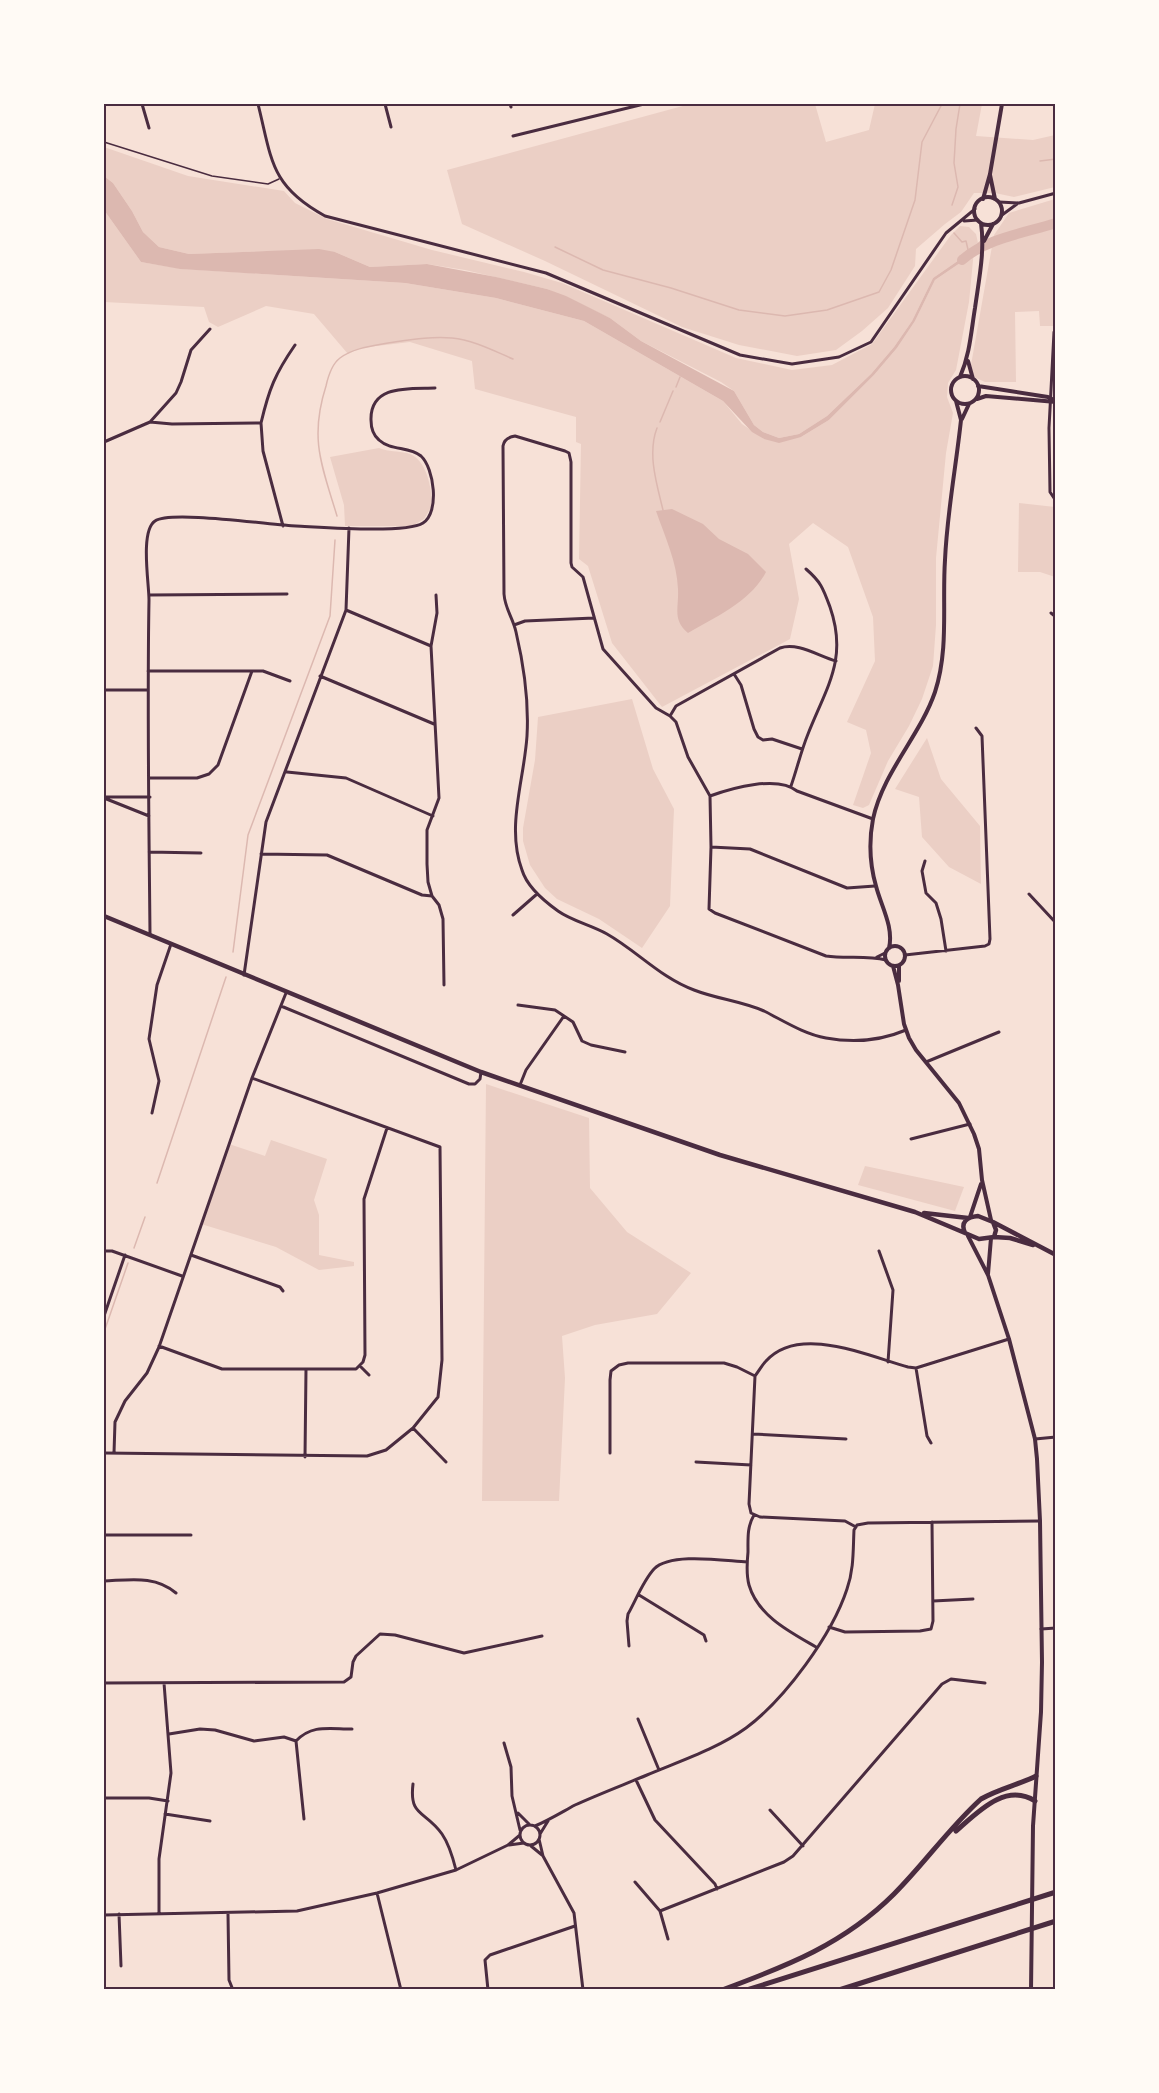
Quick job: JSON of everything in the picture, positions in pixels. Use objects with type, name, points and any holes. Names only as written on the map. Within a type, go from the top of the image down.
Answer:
[{"type":"highway","points":[[722,1989],[801,1958],[843,1936],[894,1894],[981,1799],[1021,1784],[1035,1776]]},
{"type":"highway","points":[[943,1841],[993,1800],[1012,1795],[1029,1797],[1035,1801]]},
{"type":"highway","points":[[747,1989],[1056,1892]]},
{"type":"highway","points":[[839,1989],[1056,1921]]},
{"type":"main road","points":[[104,916],[286,993],[520,1086],[727,1157],[915,1212],[979,1239],[992,1237],[1018,1240],[1054,1254]]},
{"type":"main road","points":[[915,1212],[983,1217],[1054,1254]]},
{"type":"main road","points":[[967,1234],[963,1225],[969,1217]]},
{"type":"main road","points":[[992,1221],[996,1230],[992,1237]]},
{"type":"street","points":[[142,104],[149,128]]},
{"type":"street","points":[[258,104],[274,167],[280,178],[303,204],[325,216],[546,273],[740,355],[792,364],[839,357],[871,342],[946,233],[962,222],[982,199],[990,174],[1002,104]]},
{"type":"street","points":[[385,104],[391,127]]},
{"type":"street","points":[[513,136],[644,104]]},
{"type":"street","points":[[990,174],[1002,215]]},
{"type":"street","points":[[984,243],[994,224],[1019,203],[1056,193]]},
{"type":"street","points":[[982,199],[1019,203]]},
{"type":"street","points":[[961,420],[956,401],[951,394],[951,386],[960,377],[967,360],[984,243],[975,209]]},
{"type":"street","points":[[962,222],[980,221],[994,224]]},
{"type":"street","points":[[104,442],[150,422],[176,393],[191,350],[210,329]]},
{"type":"street","points":[[1056,330],[1053,332],[1053,401],[1049,428],[1050,492],[1056,501]]},
{"type":"street","points":[[283,526],[263,451],[261,423],[267,398],[278,370],[296,345]]},
{"type":"street","points":[[967,360],[973,379],[978,386],[1053,401]]},
{"type":"street","points":[[960,377],[973,379]]},
{"type":"street","points":[[976,399],[978,386]]},
{"type":"street","points":[[150,936],[148,528],[158,519],[202,517],[283,526],[413,528],[426,521],[434,501],[433,487],[424,461],[420,456],[408,450],[389,447],[378,440],[373,432],[371,416],[377,399],[385,393],[393,390],[435,388]]},
{"type":"street","points":[[893,966],[904,961],[905,955],[891,939],[875,886],[871,850],[873,819],[891,772],[920,723],[935,691],[945,632],[946,540],[961,420],[969,404],[986,396],[1053,401]]},
{"type":"street","points":[[956,401],[960,404],[969,404]]},
{"type":"street","points":[[150,422],[172,424],[261,423]]},
{"type":"street","points":[[906,1030],[878,1039],[848,1042],[823,1038],[743,1003],[694,990],[662,974],[630,948],[606,933],[559,912],[537,893],[522,873],[516,849],[514,823],[527,734],[523,668],[514,625],[508,614],[504,594],[503,446],[506,439],[515,436],[569,453],[571,462],[571,563],[572,567],[583,577],[603,649],[656,708],[676,722],[695,773],[710,796],[709,909],[826,956],[875,957],[886,960],[893,966],[906,1030],[916,1050],[951,1091],[970,1124],[979,1149],[982,1180],[992,1221]]},
{"type":"street","points":[[244,975],[266,822],[346,610],[349,528]]},
{"type":"street","points":[[791,786],[802,749],[834,672],[838,635],[821,582],[806,569]]},
{"type":"street","points":[[149,595],[287,594]]},
{"type":"street","points":[[436,595],[437,613],[431,646],[439,798],[427,830],[428,882],[443,919],[444,986]]},
{"type":"street","points":[[346,610],[431,646]]},
{"type":"street","points":[[1051,613],[1056,617]]},
{"type":"street","points":[[514,625],[525,621],[594,618]]},
{"type":"street","points":[[670,716],[676,706],[789,645],[836,661]]},
{"type":"street","points":[[148,671],[263,671],[290,681]]},
{"type":"street","points":[[150,778],[197,778],[209,774],[218,765],[252,671]]},
{"type":"street","points":[[734,674],[741,685],[758,736],[763,740],[772,739],[802,749]]},
{"type":"street","points":[[320,676],[434,724]]},
{"type":"street","points":[[104,690],[148,690]]},
{"type":"street","points":[[905,955],[985,946],[990,939],[982,736],[976,728]]},
{"type":"street","points":[[286,772],[346,778],[433,816]]},
{"type":"street","points":[[710,796],[757,784],[791,786],[797,791],[873,819]]},
{"type":"street","points":[[104,797],[150,797]]},
{"type":"street","points":[[104,797],[149,816]]},
{"type":"street","points":[[711,847],[750,849],[847,888],[875,886]]},
{"type":"street","points":[[149,852],[201,853]]},
{"type":"street","points":[[261,854],[327,855],[422,895],[432,896]]},
{"type":"street","points":[[925,861],[922,871],[926,892],[936,903],[946,951]]},
{"type":"street","points":[[513,915],[537,893]]},
{"type":"street","points":[[1029,894],[1056,923]]},
{"type":"street","points":[[890,948],[891,939]]},
{"type":"street","points":[[152,1113],[159,1078],[149,1039],[157,985],[171,944]]},
{"type":"street","points":[[875,957],[896,946]]},
{"type":"street","points":[[885,953],[886,960]]},
{"type":"street","points":[[898,985],[899,965]]},
{"type":"street","points":[[114,1453],[115,1422],[125,1401],[147,1373],[159,1346],[252,1078],[286,993]]},
{"type":"street","points":[[281,1005],[469,1084],[475,1084],[480,1079],[481,1072]]},
{"type":"street","points":[[518,1005],[555,1010],[573,1022],[582,1041],[625,1052]]},
{"type":"street","points":[[520,1086],[526,1070],[564,1016]]},
{"type":"street","points":[[926,1062],[999,1032]]},
{"type":"street","points":[[104,1453],[367,1456],[386,1450],[412,1428],[438,1397],[441,1369],[440,1147],[252,1078]]},
{"type":"street","points":[[911,1139],[970,1124]]},
{"type":"street","points":[[159,1346],[222,1369],[357,1369],[363,1362],[364,1355],[364,1199],[387,1128]]},
{"type":"street","points":[[969,1217],[978,1199],[982,1180]]},
{"type":"street","points":[[967,1234],[988,1275],[1009,1339],[1035,1439],[1040,1521],[1041,1712],[1035,1776],[1031,1989]]},
{"type":"street","points":[[988,1275],[992,1237]]},
{"type":"street","points":[[104,1251],[112,1251],[182,1276]]},
{"type":"street","points":[[879,1251],[893,1290],[888,1362]]},
{"type":"street","points":[[191,1255],[280,1287],[283,1291]]},
{"type":"street","points":[[104,1316],[125,1256]]},
{"type":"street","points":[[856,1527],[845,1521],[754,1515],[749,1504],[755,1376],[766,1360],[782,1349],[801,1343],[848,1350],[916,1368],[1009,1339]]},
{"type":"street","points":[[610,1453],[610,1380],[612,1371],[619,1365],[628,1363],[724,1363],[755,1376]]},
{"type":"street","points":[[360,1366],[369,1375]]},
{"type":"street","points":[[916,1368],[927,1436],[931,1443]]},
{"type":"street","points":[[305,1457],[306,1369]]},
{"type":"street","points":[[412,1428],[446,1461]]},
{"type":"street","points":[[753,1434],[846,1439]]},
{"type":"street","points":[[1035,1439],[1056,1437]]},
{"type":"street","points":[[696,1462],[752,1465]]},
{"type":"street","points":[[754,1515],[748,1529],[749,1584],[763,1609],[787,1630],[816,1647]]},
{"type":"street","points":[[517,1812],[530,1825],[535,1826],[575,1805],[713,1746],[745,1729],[770,1708],[794,1680],[829,1626],[848,1588],[853,1566],[854,1530],[862,1523],[1040,1521]]},
{"type":"street","points":[[829,1626],[845,1632],[928,1630],[933,1626],[932,1522]]},
{"type":"street","points":[[104,1535],[191,1535]]},
{"type":"street","points":[[629,1646],[627,1621],[650,1575],[662,1563],[687,1560],[747,1562]]},
{"type":"street","points":[[104,1581],[150,1579],[166,1584],[176,1593]]},
{"type":"street","points":[[639,1595],[704,1635],[706,1641]]},
{"type":"street","points":[[933,1601],[973,1599]]},
{"type":"street","points":[[1041,1629],[1056,1628]]},
{"type":"street","points":[[104,1683],[337,1682],[348,1680],[351,1677],[356,1656],[380,1634],[395,1635],[464,1653],[542,1636]]},
{"type":"street","points":[[660,1911],[784,1862],[803,1846],[942,1684],[951,1679],[985,1683]]},
{"type":"street","points":[[159,1913],[159,1859],[171,1773],[164,1683]]},
{"type":"street","points":[[638,1719],[659,1770]]},
{"type":"street","points":[[304,1819],[296,1741],[304,1732],[314,1729],[352,1728]]},
{"type":"street","points":[[168,1734],[208,1729],[254,1741],[284,1737],[296,1741]]},
{"type":"street","points":[[504,1743],[511,1767],[512,1796],[520,1835],[524,1843]]},
{"type":"street","points":[[636,1780],[655,1820],[715,1884],[717,1889]]},
{"type":"street","points":[[413,1784],[411,1800],[414,1807],[433,1822],[444,1836],[456,1870]]},
{"type":"street","points":[[104,1798],[149,1798],[168,1801]]},
{"type":"street","points":[[770,1810],[803,1846]]},
{"type":"street","points":[[165,1814],[210,1821]]},
{"type":"street","points":[[530,1845],[538,1839],[548,1820]]},
{"type":"street","points":[[520,1830],[530,1825]]},
{"type":"street","points":[[535,1826],[540,1834]]},
{"type":"street","points":[[104,1915],[297,1911],[377,1893],[456,1870],[508,1845],[520,1835]]},
{"type":"street","points":[[538,1839],[543,1856],[574,1912],[583,1989]]},
{"type":"street","points":[[508,1845],[524,1843],[543,1856]]},
{"type":"street","points":[[635,1882],[660,1911],[668,1940]]},
{"type":"street","points":[[377,1893],[401,1989]]},
{"type":"street","points":[[119,1914],[121,1966]]},
{"type":"street","points":[[228,1914],[229,1980],[233,1989]]},
{"type":"street","points":[[488,1989],[484,1966],[485,1960],[490,1955],[576,1926]]},
{"type":"lane","points":[[104,142],[212,176],[268,184],[280,178]]},
{"type":"shaded area","points":[[690,104],[815,104],[826,142],[869,130],[875,104],[982,104],[976,136],[1033,140],[1055,135],[1055,187],[1014,197],[995,193],[974,193],[961,212],[916,249],[915,266],[888,308],[836,350],[797,356],[739,345],[682,327],[462,224],[447,170]]},
{"type":"shaded area","points":[[104,147],[188,176],[284,191],[295,203],[327,219],[432,250],[562,283],[736,358],[792,370],[832,365],[872,344],[951,235],[960,226],[969,227],[976,234],[978,243],[962,258],[933,278],[912,321],[871,374],[827,416],[799,434],[779,438],[763,432],[754,425],[734,391],[721,382],[641,341],[610,318],[547,289],[465,270],[427,264],[370,267],[335,252],[268,251],[189,254],[159,247],[143,232],[113,183],[104,176]]},
{"type":"shaded area","points":[[104,176],[113,183],[143,232],[159,247],[189,254],[319,249],[335,252],[370,267],[427,264],[496,277],[566,296],[610,318],[641,341],[734,391],[754,425],[763,432],[779,438],[799,434],[827,416],[871,374],[912,321],[933,278],[962,258],[981,240],[982,243],[963,261],[935,280],[915,321],[897,348],[874,375],[829,420],[801,437],[779,443],[764,439],[752,432],[723,401],[584,321],[496,298],[405,283],[180,269],[141,262],[104,210]]},
{"type":"shaded area","points":[[1055,199],[1055,326],[1040,326],[1039,311],[1015,312],[1016,382],[985,382],[974,377],[971,365],[994,235],[1009,213]]},
{"type":"shaded area","points":[[104,210],[141,262],[183,269],[405,283],[496,298],[584,321],[723,401],[742,424],[764,439],[801,437],[829,420],[874,375],[897,348],[915,321],[935,280],[963,261],[974,250],[969,302],[956,370],[948,383],[947,397],[953,413],[946,453],[936,558],[936,625],[933,666],[922,699],[888,761],[869,805],[863,808],[853,805],[871,753],[866,730],[847,722],[875,661],[873,617],[848,547],[813,523],[789,544],[799,599],[790,639],[662,707],[612,643],[588,566],[579,559],[581,444],[576,442],[576,417],[475,389],[472,361],[410,342],[360,348],[348,354],[314,314],[266,306],[218,327],[209,322],[204,307],[104,302]]},
{"type":"shaded area","points":[[379,448],[407,453],[419,461],[427,475],[432,506],[424,519],[412,526],[345,526],[344,505],[330,457]]},
{"type":"shaded area","points":[[1019,503],[1055,507],[1055,577],[1040,572],[1018,572]]},
{"type":"shaded area","points":[[672,509],[703,524],[719,539],[748,554],[766,572],[759,583],[742,600],[688,633],[678,618],[675,569],[656,511]]},
{"type":"shaded area","points":[[632,699],[653,769],[674,809],[670,906],[642,948],[599,919],[557,899],[545,888],[530,865],[523,841],[523,828],[535,760],[538,717]]},
{"type":"shaded area","points":[[927,738],[941,779],[980,826],[981,884],[949,867],[922,837],[919,797],[895,789]]},
{"type":"shaded area","points":[[486,1084],[589,1118],[590,1188],[627,1232],[691,1273],[657,1314],[595,1325],[562,1336],[565,1378],[559,1501],[482,1501]]},
{"type":"shaded area","points":[[271,1140],[327,1159],[314,1200],[319,1215],[319,1255],[354,1262],[354,1266],[319,1270],[276,1247],[201,1224],[229,1144],[265,1156]]},
{"type":"shaded area","points":[[865,1166],[964,1187],[955,1211],[858,1185]]},
{"type":"waterway","points":[[555,247],[603,270],[671,288],[739,310],[785,316],[827,310],[879,292],[891,270],[915,200],[922,142],[942,104]]},
{"type":"waterway","points":[[952,205],[958,187],[954,163],[960,104]]},
{"type":"waterway","points":[[1040,161],[1056,159]]},
{"type":"waterway","points":[[962,260],[995,241],[1056,223]]},
{"type":"waterway","points":[[954,233],[962,242],[966,241],[969,254]]},
{"type":"waterway","points":[[337,516],[322,467],[318,422],[329,375],[340,358],[369,346],[444,338],[476,343],[513,359]]},
{"type":"waterway","points":[[676,387],[680,377]]},
{"type":"waterway","points":[[660,422],[673,391]]},
{"type":"waterway","points":[[657,428],[653,459],[663,510]]},
{"type":"waterway","points":[[233,952],[248,835],[330,616],[335,540]]},
{"type":"waterway","points":[[157,1183],[226,977]]},
{"type":"waterway","points":[[134,1248],[145,1217]]},
{"type":"waterway","points":[[104,1332],[128,1263]]}]
